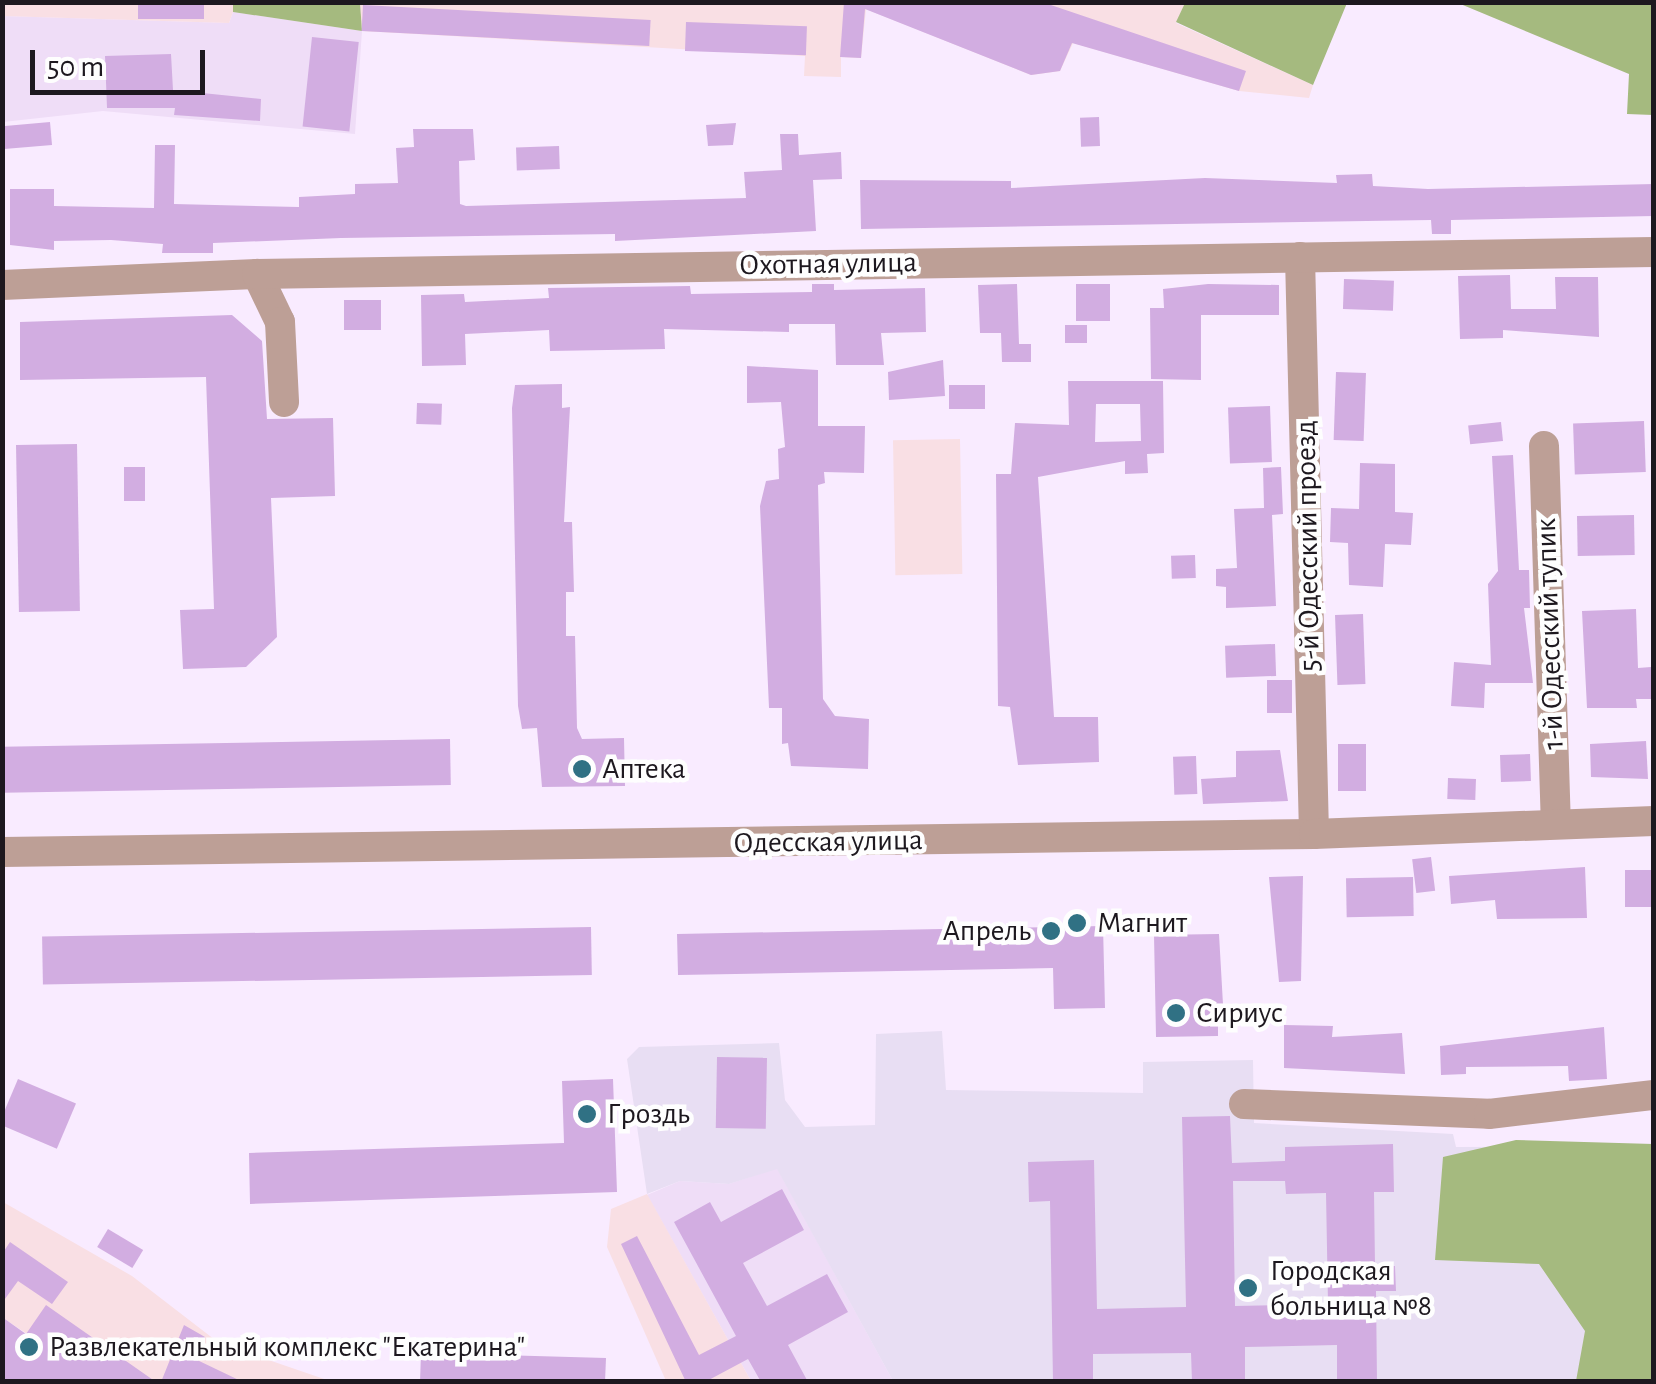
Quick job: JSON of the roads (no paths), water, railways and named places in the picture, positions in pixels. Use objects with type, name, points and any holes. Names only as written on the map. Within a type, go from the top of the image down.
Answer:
[{"type":"street","name":"Охотная улица","points":[[2,285],[257,274],[1654,252]]},
{"type":"street","name":"5-й Одесский проезд","points":[[1300,257],[1314,834]]},
{"type":"street","points":[[257,274],[280,322],[284,402]]},
{"type":"street","name":"1-й Одесский тупик","points":[[1544,446],[1556,822]]},
{"type":"street","name":"Одесская улица","points":[[2,852],[1314,834],[1654,820]]},
{"type":"street","points":[[1244,1104],[1489,1114],[1654,1095]]},
{"type":"place","name":"Аптека","points":[[582,769]]},
{"type":"place","name":"Магнит","points":[[1077,923]]},
{"type":"place","name":"Апрель","points":[[1051,931]]},
{"type":"place","name":"Сириус","points":[[1176,1013]]},
{"type":"place","name":"Гроздь","points":[[587,1114]]},
{"type":"place","name":"Городская больница №8","points":[[1248,1288]]},
{"type":"place","name":"Развлекательный комплекс \"Екатерина\"","points":[[29,1347]]}]
